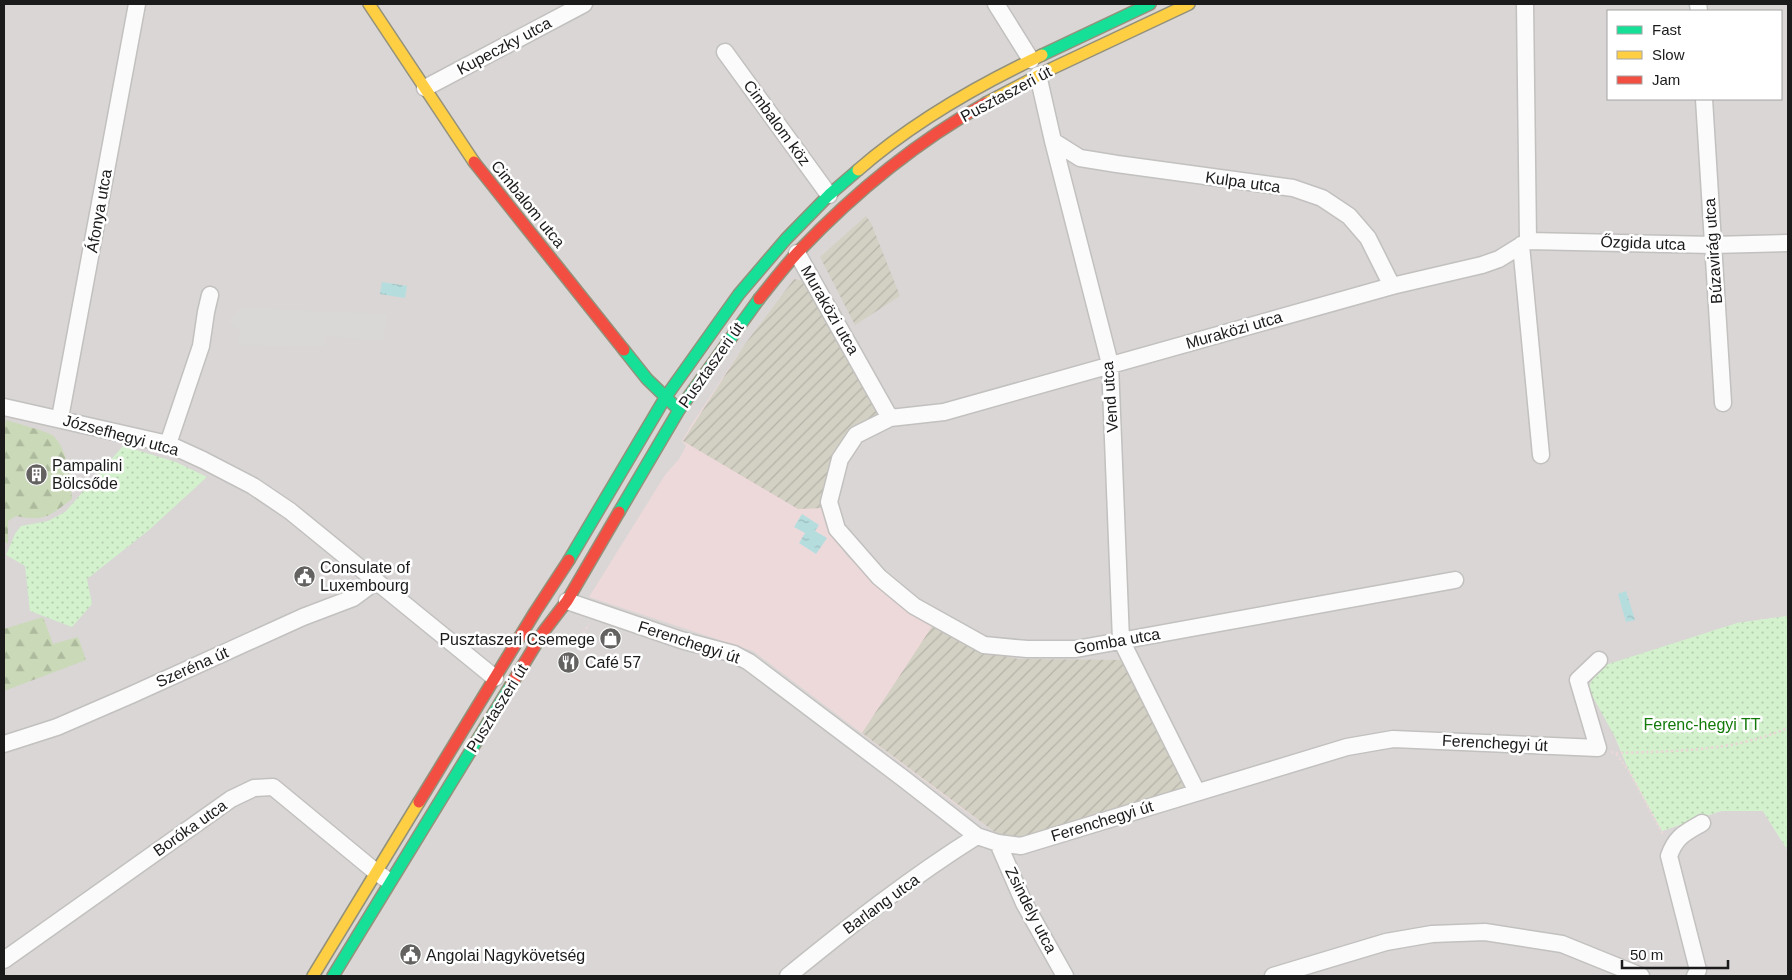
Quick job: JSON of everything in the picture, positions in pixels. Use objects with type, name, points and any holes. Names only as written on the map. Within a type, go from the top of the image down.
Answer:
[{"type":"street","name":"Áfonya utca","points":[[60,418],[137,4]]},
{"type":"street","name":"Cimbalom utca","points":[[369,4],[480,170],[641,372],[665,398],[680,410]]},
{"type":"street","name":"Kupeczky utca","points":[[425,88],[584,4]]},
{"type":"street","name":"Vend utca","points":[[996,4],[1031,60],[1038,75],[1110,364],[1121,640],[1196,792]]},
{"type":"street","name":"Pusztaszeri út","points":[[313,976],[550,590],[665,398],[739,294],[786,240],[830,194],[881,150],[962,95],[1150,4]]},
{"type":"street","name":"Pusztaszeri út","points":[[333,976],[550,622],[567,601],[680,410],[750,309],[797,253],[846,204],[899,159],[962,116],[1038,75],[1188,4]]},
{"type":"street","points":[[1524,4],[1524,243],[1541,454]]},
{"type":"street","name":"Cimbalom köz","points":[[725,52],[830,194]]},
{"type":"street","name":"Búzavirág utca","points":[[1704,100],[1723,403]]},
{"type":"street","name":"Kulpa utca","points":[[1053,141],[1080,158],[1293,188],[1322,198],[1349,216],[1368,238],[1392,286]]},
{"type":"street","name":"Őzgida utca","points":[[1524,243],[1713,245],[1788,243]]},
{"type":"street","name":"Muraközi utca","points":[[797,253],[890,418],[944,412],[1392,286],[1482,265],[1499,259],[1524,243]]},
{"type":"street","points":[[168,444],[201,346],[210,295]]},
{"type":"street","name":"Józsefhegyi utca","points":[[4,407],[60,418],[168,444],[253,486],[290,511],[495,678]]},
{"type":"street","name":"Gomba utca","points":[[890,418],[856,435],[840,459],[829,502],[837,529],[879,577],[914,606],[984,645],[1027,649],[1076,649],[1455,580]]},
{"type":"street","name":"Szeréna út","points":[[4,744],[57,727],[303,617],[353,598],[376,581]]},
{"type":"street","points":[[550,590],[567,601]]},
{"type":"street","name":"Ferenchegyi út","points":[[567,601],[681,640],[734,654],[749,662],[977,836],[998,843],[1021,846],[1347,748],[1393,739],[1598,748],[1578,680],[1599,660]]},
{"type":"street","points":[[495,678],[509,689]]},
{"type":"street","name":"Boróka utca","points":[[4,960],[231,799],[254,788],[273,787],[376,872]]},
{"type":"street","points":[[1695,976],[1698,970],[1669,856],[1673,845],[1680,836],[1702,823]]},
{"type":"street","name":"Barlang utca","points":[[788,976],[853,923],[954,850],[977,836]]},
{"type":"street","name":"Zsindely utca","points":[[998,843],[1024,903],[1065,976]]},
{"type":"street","points":[[376,872],[390,882]]},
{"type":"street","points":[[1273,976],[1386,942],[1432,934],[1485,932],[1562,944],[1641,976]]},
{"type":"path","points":[[558,635],[576,645],[590,624],[588,618]]},
{"type":"path","points":[[1628,753],[1709,749],[1768,736],[1788,728]]},
{"type":"path","points":[[1615,753],[1629,771],[1662,831],[1669,856]]},
{"type":"shaded area","points":[[4,4],[1788,4],[1788,616],[1737,623],[1615,737],[1629,771],[1662,831],[1721,811],[1763,811],[1788,851],[1788,976],[4,976]]},
{"type":"shaded area","points":[[866,216],[871,223],[900,296],[855,325],[820,257]]},
{"type":"shaded area","points":[[794,279],[855,430],[829,529],[846,555],[871,579],[988,652],[1018,659],[1096,813],[1025,839],[996,833],[753,651],[589,597],[665,475],[679,459],[686,446],[682,441],[690,427],[745,344]]},
{"type":"shaded area","points":[[794,279],[803,281],[881,417],[855,430],[824,508],[798,509],[683,441],[745,344]]},
{"type":"shaded area","points":[[240,308],[387,314],[383,341],[326,336],[325,346],[237,345],[241,331],[229,322]]},
{"type":"shaded area","points":[[933,625],[988,652],[1018,659],[1124,660],[1185,789],[1096,813],[1025,839],[996,833],[862,733]]},
{"type":"green space","points":[[6,420],[48,433],[57,440],[65,455],[71,483],[72,499],[58,510],[46,516],[26,518],[16,516],[8,521],[8,544],[4,541],[4,433]]},
{"type":"green space","points":[[123,446],[176,462],[207,477],[149,530],[87,579],[92,604],[72,627],[30,611],[25,566],[6,555],[15,534],[21,526],[48,521],[65,512]]},
{"type":"green space","name":"Ferenc-hegyi TT","points":[[1788,616],[1788,851],[1763,811],[1721,811],[1662,831],[1629,771],[1615,737],[1588,688],[1599,667],[1737,623]]},
{"type":"green space","points":[[43,617],[53,644],[78,637],[86,660],[4,691],[4,629]]},
{"type":"water","points":[[382,282],[407,286],[405,298],[380,294]]},
{"type":"water","points":[[802,514],[819,525],[815,531],[827,538],[816,554],[799,543],[805,533],[794,527]]},
{"type":"water","points":[[1626,591],[1635,620],[1626,622],[1618,594]]},
{"type":"traffic: fast","points":[[1042,55],[1150,4]]},
{"type":"traffic: fast","points":[[569,560],[665,398],[739,294],[786,239],[829,195],[858,170]]},
{"type":"traffic: fast","points":[[619,512],[679,410],[759,299]]},
{"type":"traffic: fast","points":[[624,350],[647,379],[677,408]]},
{"type":"traffic: fast","points":[[333,976],[511,685]]},
{"type":"traffic: slow","points":[[369,4],[474,162]]},
{"type":"traffic: slow","points":[[986,103],[1053,68],[1189,4]]},
{"type":"traffic: slow","points":[[858,170],[901,136],[946,106],[993,79],[1042,55]]},
{"type":"traffic: slow","points":[[313,976],[419,802]]},
{"type":"traffic: jam","points":[[759,299],[798,252],[864,189],[935,134],[986,103]]},
{"type":"traffic: jam","points":[[474,162],[624,350]]},
{"type":"traffic: jam","points":[[511,685],[544,631],[567,601],[619,512]]},
{"type":"traffic: jam","points":[[419,802],[535,612],[569,560]]},
{"type":"place","name":"Pampalini Bölcsőde","points":[[36,474]]},
{"type":"place","name":"Consulate of Luxembourg","points":[[304,576]]},
{"type":"place","name":"Pusztaszeri Csemege","points":[[611,639]]},
{"type":"place","name":"Café 57","points":[[569,662]]},
{"type":"place","name":"Angolai Nagykövetség","points":[[410,955]]}]
